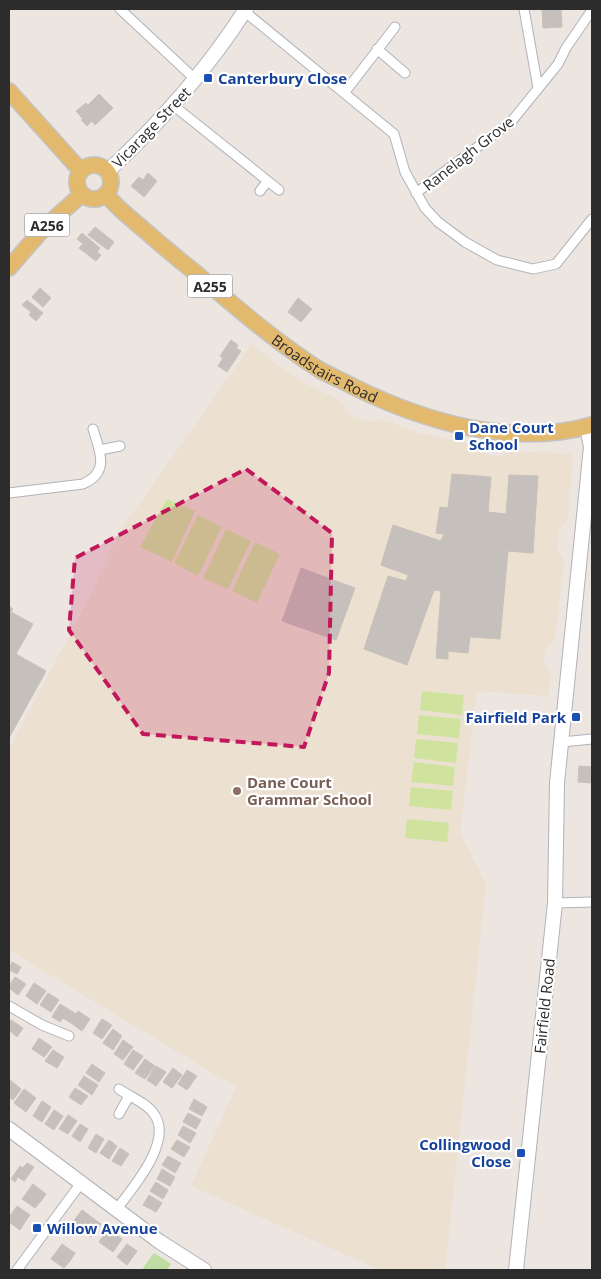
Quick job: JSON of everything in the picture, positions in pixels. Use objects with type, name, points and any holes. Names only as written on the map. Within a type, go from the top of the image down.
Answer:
[{"type":"main road","points":[[9,91],[81,171]]},
{"type":"main road","points":[[90,166],[104,169],[111,181],[106,194],[96,199],[82,194],[77,185],[81,171],[90,166]]},
{"type":"main road","name":"A256","points":[[9,268],[43,229],[82,194]]},
{"type":"main road","name":"Broadstairs Road","points":[[106,194],[113,204],[270,336],[321,370],[383,401],[416,413],[456,424],[518,434],[563,432],[590,426]]},
{"type":"street","points":[[120,9],[196,80]]},
{"type":"street","points":[[524,9],[538,88]]},
{"type":"street","points":[[245,10],[394,134],[405,172],[416,193],[438,222],[465,242],[497,260],[533,269],[556,264],[592,220]]},
{"type":"street","name":"Vicarage Street","points":[[107,172],[174,106],[220,48],[245,10]]},
{"type":"street","name":"Ranelagh Grove","points":[[416,193],[511,122],[558,64],[566,48],[592,10]]},
{"type":"street","points":[[345,92],[395,27]]},
{"type":"street","points":[[377,49],[405,73]]},
{"type":"street","points":[[174,106],[279,190]]},
{"type":"street","points":[[260,191],[267,182]]},
{"type":"street","name":"Fairfield Road","points":[[516,1270],[555,903],[557,783],[591,447],[590,426]]},
{"type":"street","points":[[9,493],[82,484],[98,474],[101,464],[100,450],[94,429]]},
{"type":"street","points":[[100,450],[120,446]]},
{"type":"street","points":[[562,742],[592,739]]},
{"type":"street","points":[[555,903],[592,902]]},
{"type":"street","points":[[10,1003],[42,1025],[69,1036]]},
{"type":"street","points":[[116,1210],[146,1172],[158,1141],[160,1125],[154,1113],[119,1089]]},
{"type":"street","points":[[119,1114],[129,1096]]},
{"type":"street","points":[[9,1129],[178,1255],[204,1270]]},
{"type":"street","points":[[17,1270],[81,1183]]},
{"type":"highlighted area","points":[[246,469],[332,533],[329,673],[304,747],[143,734],[69,630],[75,558]]},
{"type":"shaded area","name":"Dane Court Grammar School","points":[[252,344],[279,366],[312,387],[343,402],[348,414],[369,422],[381,419],[419,433],[483,447],[488,455],[501,456],[510,451],[573,454],[568,519],[559,529],[557,549],[564,561],[555,638],[546,650],[544,662],[551,675],[548,696],[477,691],[460,833],[486,884],[445,1270],[380,1270],[191,1186],[236,1087],[9,950],[9,749],[91,594],[120,531]]},
{"type":"green space","points":[[167,499],[195,511],[172,562],[140,547]]},
{"type":"green space","points":[[198,515],[222,527],[198,576],[174,563]]},
{"type":"green space","points":[[226,529],[251,541],[228,589],[203,578]]},
{"type":"green space","points":[[255,542],[280,554],[257,603],[232,591]]},
{"type":"green space","points":[[422,691],[464,695],[462,715],[420,710]]},
{"type":"green space","points":[[419,715],[461,719],[459,738],[417,734]]},
{"type":"green space","points":[[416,739],[458,743],[456,763],[414,758]]},
{"type":"green space","points":[[414,762],[455,767],[453,786],[411,782]]},
{"type":"green space","points":[[411,787],[453,791],[451,810],[409,806]]},
{"type":"green space","points":[[407,819],[449,823],[447,842],[405,838]]},
{"type":"green space","points":[[154,1253],[171,1264],[167,1270],[146,1270],[143,1268]]},
{"type":"building","points":[[542,9],[561,9],[562,27],[543,28]]},
{"type":"building","points":[[99,94],[113,108],[95,125],[92,121],[87,126],[76,111],[86,103],[88,105]]},
{"type":"building","points":[[148,173],[157,181],[144,197],[131,186],[139,177],[143,180]]},
{"type":"building","points":[[95,227],[114,242],[108,250],[88,235]]},
{"type":"building","points":[[82,233],[100,248],[97,252],[101,255],[96,261],[79,248],[83,244],[77,239]]},
{"type":"building","points":[[40,288],[51,298],[43,307],[32,297]]},
{"type":"building","points":[[298,298],[312,309],[301,322],[288,312]]},
{"type":"building","points":[[27,300],[43,313],[36,321],[29,315],[31,312],[22,305]]},
{"type":"building","points":[[231,340],[238,345],[236,348],[241,351],[227,372],[218,366],[223,358],[220,356]]},
{"type":"building","points":[[452,474],[491,477],[488,512],[506,514],[509,475],[538,476],[533,553],[508,551],[500,639],[470,637],[468,653],[448,651],[448,659],[436,658],[441,591],[434,590],[407,665],[364,649],[388,576],[406,581],[408,575],[381,565],[393,525],[441,541],[444,534],[436,533],[440,507],[448,508]]},
{"type":"building","points":[[301,568],[355,588],[336,640],[282,621]]},
{"type":"building","points":[[9,606],[13,609],[11,612],[33,624],[16,654],[46,671],[9,738]]},
{"type":"building","points":[[579,766],[592,767],[592,783],[578,782]]},
{"type":"building","points":[[12,962],[21,967],[17,974],[9,970]]},
{"type":"building","points":[[15,977],[26,984],[18,995],[9,988]]},
{"type":"building","points":[[34,983],[46,991],[37,1004],[26,996]]},
{"type":"building","points":[[48,993],[59,1000],[51,1012],[40,1005]]},
{"type":"building","points":[[60,1004],[76,1014],[71,1023],[63,1018],[60,1022],[52,1017]]},
{"type":"building","points":[[78,1011],[90,1019],[82,1031],[71,1023]]},
{"type":"building","points":[[102,1019],[112,1025],[102,1039],[93,1033]]},
{"type":"building","points":[[11,1020],[23,1028],[17,1037],[9,1030]]},
{"type":"building","points":[[113,1029],[122,1036],[113,1050],[103,1043]]},
{"type":"building","points":[[39,1038],[52,1047],[44,1057],[32,1049]]},
{"type":"building","points":[[123,1040],[133,1047],[123,1060],[114,1054]]},
{"type":"building","points":[[53,1050],[64,1057],[57,1068],[45,1061]]},
{"type":"building","points":[[133,1050],[143,1056],[133,1070],[124,1064]]},
{"type":"building","points":[[145,1059],[155,1066],[145,1079],[135,1073]]},
{"type":"building","points":[[92,1064],[105,1073],[99,1082],[86,1073]]},
{"type":"building","points":[[156,1066],[166,1072],[156,1086],[147,1080]]},
{"type":"building","points":[[173,1068],[182,1075],[172,1088],[163,1082]]},
{"type":"building","points":[[187,1070],[197,1076],[187,1090],[178,1084]]},
{"type":"building","points":[[84,1076],[98,1085],[92,1095],[78,1085]]},
{"type":"building","points":[[10,1080],[21,1089],[13,1100],[9,1097]]},
{"type":"building","points":[[75,1088],[88,1096],[81,1105],[69,1097]]},
{"type":"building","points":[[24,1089],[36,1098],[26,1112],[14,1103]]},
{"type":"building","points":[[194,1099],[207,1107],[202,1116],[189,1109]]},
{"type":"building","points":[[42,1101],[51,1107],[42,1122],[33,1116]]},
{"type":"building","points":[[54,1110],[63,1116],[54,1130],[45,1124]]},
{"type":"building","points":[[188,1113],[201,1120],[196,1129],[183,1122]]},
{"type":"building","points":[[68,1115],[77,1121],[68,1134],[59,1129]]},
{"type":"building","points":[[80,1124],[88,1129],[80,1142],[72,1136]]},
{"type":"building","points":[[183,1126],[196,1133],[190,1143],[178,1135]]},
{"type":"building","points":[[96,1134],[104,1139],[96,1153],[88,1148]]},
{"type":"building","points":[[109,1140],[117,1146],[109,1159],[100,1153]]},
{"type":"building","points":[[177,1140],[190,1147],[184,1157],[171,1149]]},
{"type":"building","points":[[120,1148],[129,1154],[121,1166],[112,1161]]},
{"type":"building","points":[[168,1156],[181,1163],[175,1173],[162,1165]]},
{"type":"building","points":[[27,1163],[34,1167],[24,1181],[18,1177],[15,1182],[11,1179],[20,1166],[23,1168]]},
{"type":"building","points":[[162,1169],[175,1177],[170,1186],[157,1179]]},
{"type":"building","points":[[156,1182],[168,1190],[163,1199],[150,1191]]},
{"type":"building","points":[[33,1184],[46,1194],[41,1201],[28,1191]]},
{"type":"building","points":[[28,1191],[41,1201],[35,1208],[22,1199]]},
{"type":"building","points":[[149,1195],[162,1203],[156,1212],[143,1205]]},
{"type":"building","points":[[17,1206],[30,1215],[25,1222],[12,1213]]},
{"type":"building","points":[[82,1210],[94,1219],[84,1232],[72,1223]]},
{"type":"building","points":[[12,1213],[25,1222],[20,1230],[9,1222]]},
{"type":"building","points":[[94,1219],[101,1224],[91,1237],[84,1232]]},
{"type":"building","points":[[108,1229],[115,1234],[106,1247],[99,1242]]},
{"type":"building","points":[[115,1234],[122,1239],[113,1252],[106,1247]]},
{"type":"building","points":[[62,1244],[75,1253],[70,1261],[57,1251]]},
{"type":"building","points":[[127,1244],[137,1251],[127,1265],[117,1257]]},
{"type":"building","points":[[57,1251],[70,1261],[64,1268],[51,1259]]},
{"type":"place","name":"Canterbury Close","points":[[208,78]]},
{"type":"place","name":"Dane Court School","points":[[459,436]]},
{"type":"place","name":"Fairfield Park","points":[[576,717]]},
{"type":"place","name":"Dane Court Grammar School","points":[[237,791]]},
{"type":"place","name":"Collingwood Close","points":[[521,1153]]},
{"type":"place","name":"Willow Avenue","points":[[37,1228]]}]
